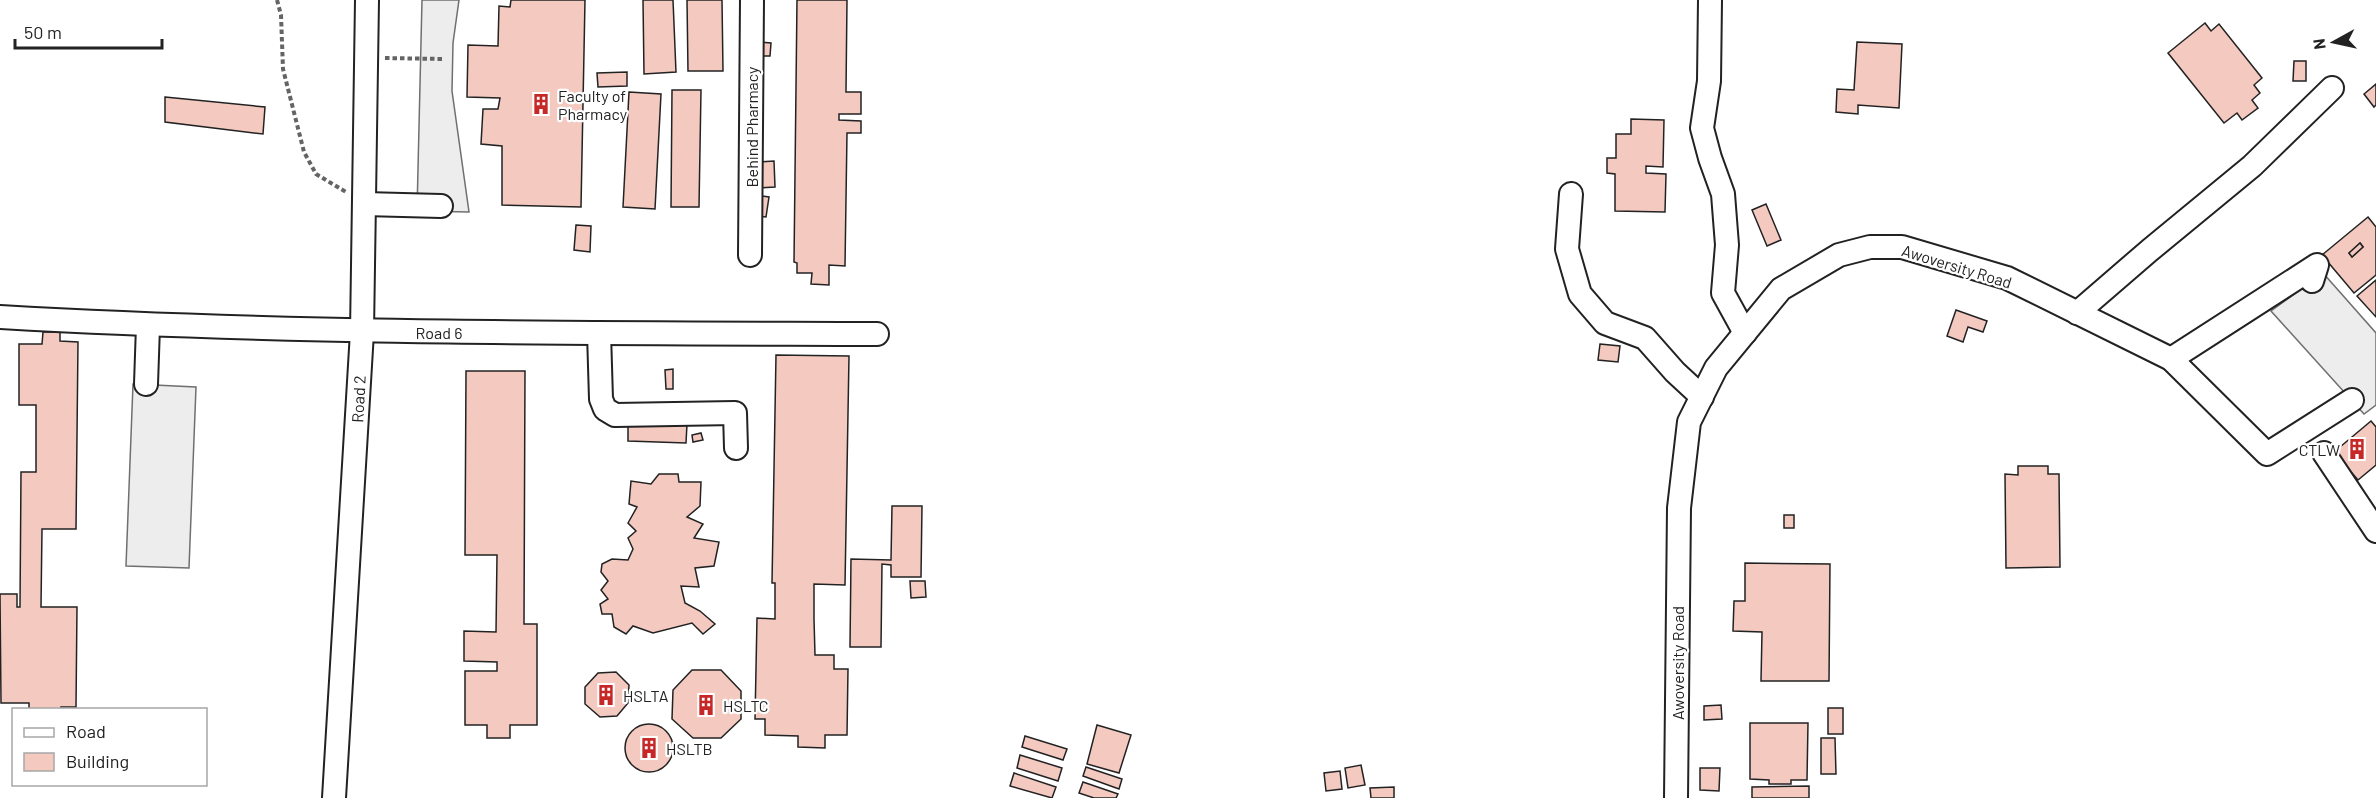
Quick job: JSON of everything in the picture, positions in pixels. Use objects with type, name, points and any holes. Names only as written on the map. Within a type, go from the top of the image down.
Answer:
[{"type":"street","name":"Road 2","points":[[334,798],[362,332],[368,0]]},
{"type":"street","name":"Behind Pharmacy","points":[[750,255],[752,0]]},
{"type":"street","points":[[1710,0],[1709,81],[1702,128],[1723,194],[1727,245],[1723,293],[1745,333]]},
{"type":"street","points":[[2077,313],[2252,166],[2332,88]]},
{"type":"street","points":[[1571,194],[1567,249],[1580,294],[1605,322],[1646,338],[1675,372],[1702,398]]},
{"type":"street","points":[[364,204],[441,206]]},
{"type":"street","name":"Awoversity Road","points":[[1676,798],[1679,508],[1689,422],[1716,368],[1781,289],[1839,255],[1870,247],[1902,247],[2007,278],[2171,359],[2267,454],[2352,400]]},
{"type":"street","points":[[2171,359],[2317,265],[2312,281]]},
{"type":"street","name":"Road 6","points":[[0,317],[148,326],[362,332],[878,334]]},
{"type":"street","points":[[146,384],[148,326]]},
{"type":"street","points":[[599,333],[601,399],[605,409],[615,415],[735,413],[736,448]]},
{"type":"street","points":[[2324,453],[2376,531]]},
{"type":"path","points":[[277,0],[281,15],[283,69],[304,152],[316,174],[364,204]]},
{"type":"path","points":[[366,58],[444,59]]},
{"type":"shaded area","points":[[422,0],[459,0],[453,43],[452,91],[469,212],[417,211]]},
{"type":"shaded area","points":[[2323,273],[2376,333],[2376,405],[2364,414],[2271,311]]},
{"type":"shaded area","points":[[133,384],[196,387],[189,568],[126,566]]},
{"type":"building","name":"Faculty of Pharmacy","points":[[511,0],[585,0],[581,207],[502,205],[502,146],[481,144],[483,109],[498,109],[500,98],[467,97],[468,45],[498,46],[499,6],[510,7]]},
{"type":"building","points":[[643,0],[673,0],[676,72],[644,74]]},
{"type":"building","points":[[687,0],[722,0],[723,71],[688,71]]},
{"type":"building","points":[[797,0],[847,0],[846,92],[861,92],[861,114],[839,114],[839,120],[861,121],[861,133],[847,133],[845,266],[829,265],[829,285],[811,284],[812,273],[797,273],[797,263],[794,262]]},
{"type":"building","points":[[2205,23],[2211,31],[2219,24],[2262,78],[2254,85],[2260,93],[2252,100],[2258,108],[2242,120],[2237,113],[2224,123],[2168,53]]},
{"type":"building","points":[[759,42],[771,43],[770,56],[758,56]]},
{"type":"building","points":[[1857,42],[1902,44],[1899,108],[1858,105],[1858,114],[1836,112],[1837,89],[1854,90]]},
{"type":"building","points":[[2294,61],[2306,61],[2306,81],[2293,81]]},
{"type":"building","points":[[627,72],[627,86],[598,87],[597,73]]},
{"type":"building","points":[[2376,84],[2376,105],[2374,107],[2364,94]]},
{"type":"building","points":[[672,90],[701,90],[699,207],[671,207]]},
{"type":"building","points":[[629,92],[661,94],[655,209],[623,207]]},
{"type":"building","points":[[165,97],[265,107],[263,134],[165,122]]},
{"type":"building","points":[[1631,119],[1664,120],[1663,167],[1646,166],[1646,173],[1666,174],[1665,212],[1615,211],[1615,174],[1607,173],[1607,158],[1616,158],[1616,134],[1631,134]]},
{"type":"building","points":[[774,161],[775,187],[758,188],[756,162]]},
{"type":"building","points":[[755,195],[769,197],[766,217],[752,215]]},
{"type":"building","points":[[1766,204],[1781,240],[1767,246],[1752,210]]},
{"type":"building","points":[[2368,217],[2376,227],[2376,275],[2354,293],[2322,255]],"holes":[[[2360,243],[2363,247],[2352,257],[2349,253]]]},
{"type":"building","points":[[576,225],[591,226],[590,252],[574,250]]},
{"type":"building","points":[[2360,243],[2363,247],[2352,257],[2349,253]]},
{"type":"building","points":[[2376,280],[2376,317],[2357,296]]},
{"type":"building","points":[[1956,310],[1987,321],[1983,332],[1968,327],[1963,342],[1947,336]]},
{"type":"building","points":[[43,332],[60,332],[60,341],[78,342],[76,529],[42,529],[41,607],[77,607],[76,707],[29,708],[29,703],[1,703],[0,594],[17,594],[17,607],[20,607],[21,472],[36,472],[36,405],[19,405],[19,344],[42,344]]},
{"type":"building","points":[[1600,344],[1620,346],[1618,362],[1598,360]]},
{"type":"building","points":[[776,355],[849,356],[845,585],[814,584],[815,655],[834,655],[834,669],[848,669],[847,735],[825,735],[825,748],[798,747],[798,736],[765,735],[765,719],[755,719],[757,618],[775,619],[775,583],[772,583]]},
{"type":"building","points":[[673,369],[673,389],[666,389],[665,370]]},
{"type":"building","points":[[466,371],[525,371],[524,624],[537,624],[537,725],[510,725],[510,738],[487,738],[487,725],[465,725],[465,671],[497,671],[497,662],[464,661],[464,631],[496,632],[497,555],[465,555]]},
{"type":"building","name":"CTLW","points":[[2371,421],[2376,427],[2376,465],[2358,480],[2334,452]]},
{"type":"building","points":[[628,422],[687,424],[686,443],[628,441]]},
{"type":"building","points":[[701,433],[703,440],[693,442],[692,435]]},
{"type":"building","points":[[2018,466],[2048,466],[2048,474],[2059,474],[2060,567],[2006,568],[2005,474],[2018,475]]},
{"type":"building","points":[[659,474],[678,474],[679,482],[701,482],[700,506],[687,517],[703,524],[694,538],[719,542],[714,566],[695,568],[699,587],[681,586],[685,603],[700,611],[715,624],[703,634],[692,623],[653,633],[633,626],[626,634],[614,627],[612,614],[602,614],[600,604],[608,599],[601,590],[608,581],[601,572],[602,564],[612,559],[628,560],[633,549],[628,538],[636,531],[628,523],[637,507],[629,504],[631,481],[651,484]]},
{"type":"building","points":[[892,506],[922,506],[921,577],[891,577],[891,565],[882,564],[881,647],[850,647],[851,559],[891,560]]},
{"type":"building","points":[[1784,515],[1794,515],[1794,528],[1784,528]]},
{"type":"building","points":[[1745,563],[1830,564],[1829,681],[1761,681],[1762,632],[1733,631],[1734,601],[1745,601]]},
{"type":"building","points":[[910,581],[925,581],[926,597],[911,598]]},
{"type":"building","name":"HSLTC","points":[[692,670],[721,670],[741,691],[741,719],[721,738],[693,738],[672,719],[673,690]]},
{"type":"building","name":"HSLTA","points":[[616,672],[629,685],[628,703],[617,716],[600,717],[585,704],[585,687],[598,673]]},
{"type":"building","points":[[1721,705],[1722,719],[1704,720],[1704,706]]},
{"type":"building","points":[[1828,708],[1843,708],[1843,734],[1828,734]]},
{"type":"building","points":[[1750,723],[1808,723],[1807,780],[1791,780],[1791,784],[1769,784],[1769,780],[1750,779]]},
{"type":"building","name":"HSLTB","points":[[649,724],[666,731],[673,748],[666,765],[649,772],[632,765],[625,748],[632,731]]},
{"type":"building","points":[[1097,725],[1131,735],[1119,773],[1087,764]]},
{"type":"building","points":[[1025,736],[1067,749],[1063,760],[1022,747]]},
{"type":"building","points":[[1821,738],[1835,738],[1836,774],[1821,774]]},
{"type":"building","points":[[1020,755],[1062,768],[1058,781],[1017,768]]},
{"type":"building","points":[[1361,765],[1365,785],[1348,788],[1345,768]]},
{"type":"building","points":[[1086,767],[1122,779],[1119,789],[1083,776]]},
{"type":"building","points":[[1700,768],[1720,768],[1719,791],[1700,790]]},
{"type":"building","points":[[1340,771],[1342,789],[1326,791],[1324,773]]},
{"type":"building","points":[[1014,773],[1056,787],[1052,798],[1010,786]]},
{"type":"building","points":[[1083,782],[1118,794],[1116,798],[1094,798],[1079,793]]},
{"type":"building","points":[[1809,786],[1809,798],[1752,798],[1752,787]]},
{"type":"building","points":[[1394,787],[1394,798],[1371,798],[1370,788]]},
{"type":"place","name":"Faculty of Pharmacy","points":[[541,104]]},
{"type":"place","name":"CTLW","points":[[2357,449]]},
{"type":"place","name":"HSLTA","points":[[606,695]]},
{"type":"place","name":"HSLTC","points":[[706,705]]},
{"type":"place","name":"HSLTB","points":[[649,748]]}]
